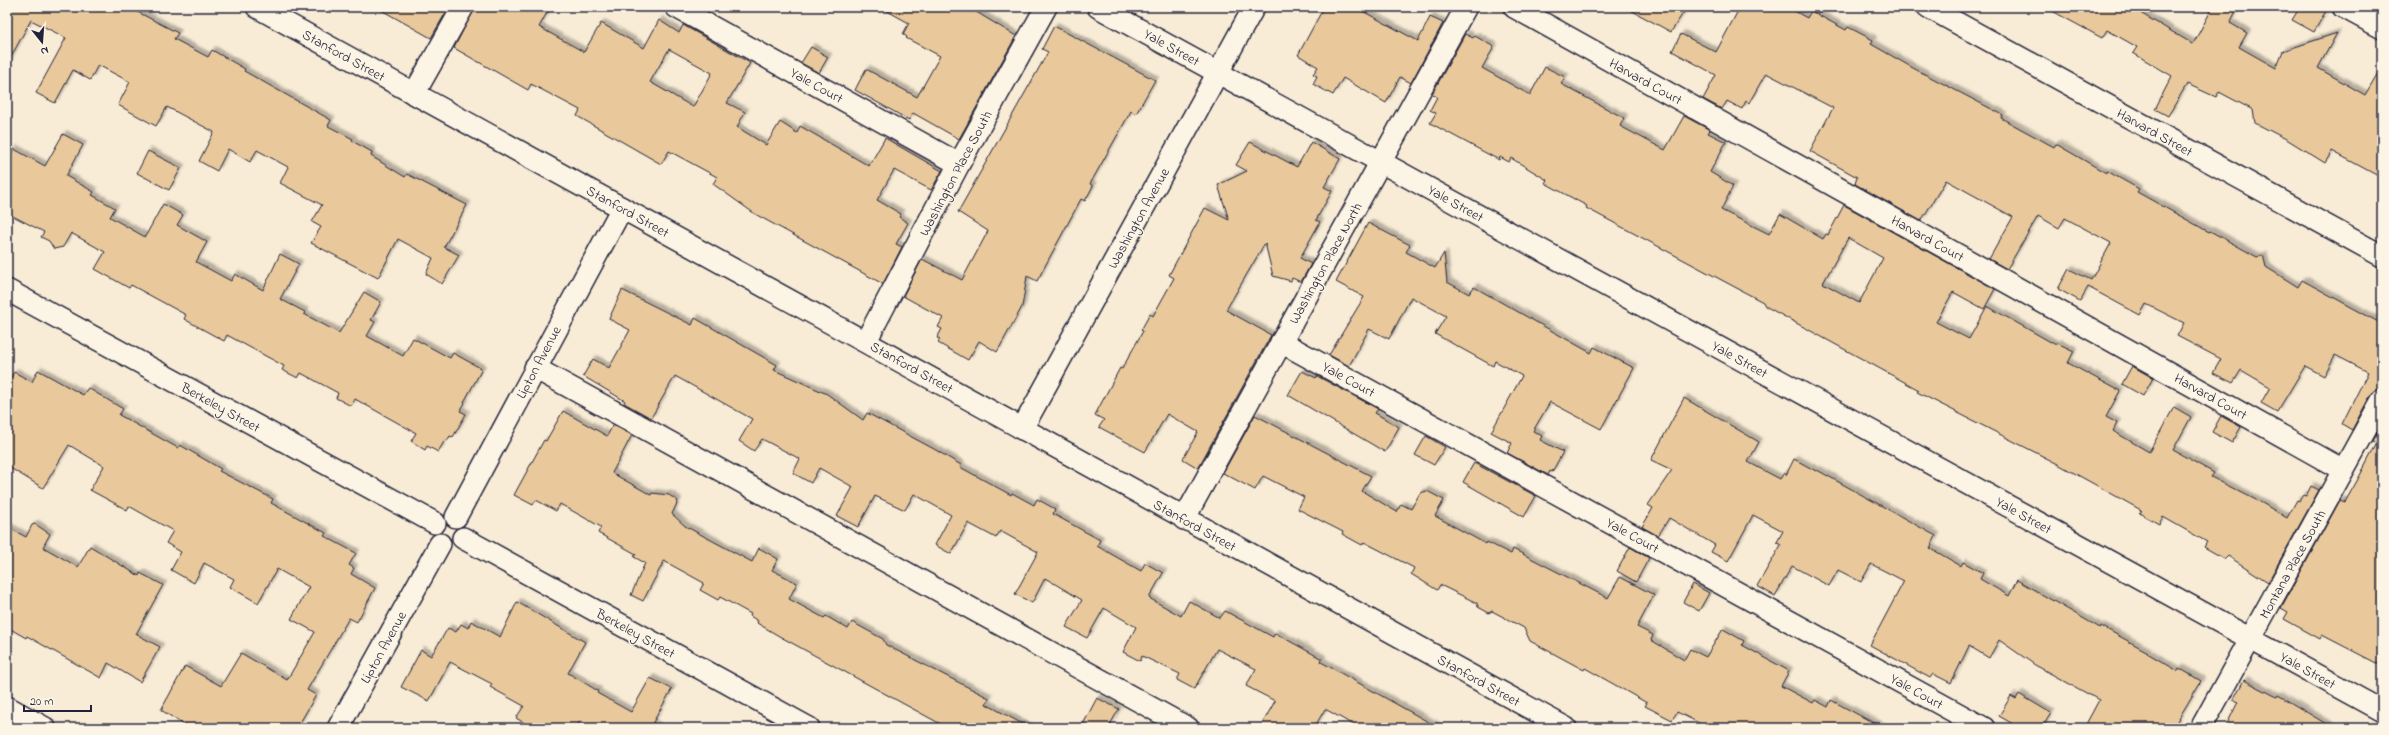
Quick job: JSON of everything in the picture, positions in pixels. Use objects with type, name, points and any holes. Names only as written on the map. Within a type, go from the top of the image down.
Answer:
[{"type":"street","name":"Stanford Street","points":[[257,7],[866,341],[1184,519],[1566,728]]},
{"type":"street","points":[[414,94],[463,7]]},
{"type":"street","name":"Yale Court","points":[[676,7],[959,164]]},
{"type":"street","name":"Washington Place South","points":[[866,341],[959,164],[1046,7]]},
{"type":"street","name":"Yale Street","points":[[1098,7],[2382,711]]},
{"type":"street","name":"Washington Avenue","points":[[1022,429],[1254,7]]},
{"type":"street","name":"Washington Place North","points":[[1184,519],[1466,7]]},
{"type":"street","name":"Harvard Court","points":[[1514,7],[2343,470]]},
{"type":"street","name":"Harvard Street","points":[[1928,7],[2382,256]]},
{"type":"street","points":[[2344,7],[2382,28]]},
{"type":"street","name":"Lipton Avenue","points":[[456,517],[622,208]]},
{"type":"street","name":"Berkeley Street","points":[[7,290],[435,523]]},
{"type":"street","name":"Yale Court","points":[[1281,342],[1984,728]]},
{"type":"street","points":[[535,368],[1188,728]]},
{"type":"street","name":"Montana Place South","points":[[2201,728],[2382,400]]},
{"type":"street","points":[[442,517],[456,517],[464,528],[463,538],[456,545],[440,544],[434,537],[435,523],[442,517]]},
{"type":"street","name":"Berkeley Street","points":[[463,538],[809,728]]},
{"type":"street","name":"Lipton Avenue","points":[[338,728],[440,544]]},
{"type":"street","points":[[7,707],[45,728]]},
{"type":"building","points":[[7,7],[128,7],[178,33],[174,39],[208,57],[212,50],[245,69],[244,71],[331,120],[328,126],[353,139],[352,141],[372,152],[371,156],[405,177],[407,174],[467,205],[444,247],[459,255],[442,284],[426,274],[433,258],[398,239],[378,278],[311,243],[321,227],[312,222],[322,205],[280,183],[288,167],[257,150],[250,162],[228,149],[217,171],[199,161],[214,132],[167,107],[156,126],[118,105],[130,82],[98,65],[90,80],[73,70],[55,103],[36,93],[66,38],[31,20],[7,64]]},
{"type":"building","points":[[376,7],[449,7],[431,38]]},
{"type":"building","points":[[475,7],[550,7],[539,27],[584,52],[601,23],[644,48],[659,20],[679,33],[683,25],[750,63],[727,103],[745,112],[737,127],[766,145],[780,122],[797,133],[800,126],[869,166],[885,138],[942,171],[931,190],[894,170],[877,200],[901,214],[899,217],[908,223],[896,244],[902,247],[883,284],[755,214],[713,184],[717,177],[669,151],[661,164],[577,116],[580,110],[531,84],[528,90],[454,48]],"holes":[[[669,49],[712,73],[693,107],[650,82]]]},
{"type":"building","points":[[880,7],[968,7],[1016,36],[959,139],[913,113],[909,120],[855,90],[866,69],[917,97],[940,56],[906,38],[907,37],[903,34],[909,23]]},
{"type":"building","points":[[1324,7],[1355,7],[1418,41],[1430,17],[1443,23],[1411,83],[1400,77],[1386,103],[1343,78],[1333,95],[1313,84],[1317,76],[1313,74],[1318,67],[1298,55]]},
{"type":"building","points":[[1625,7],[1687,7],[1671,32]]},
{"type":"building","points":[[1740,7],[1787,7],[1807,18],[1811,11],[1846,30],[1848,27],[1873,40],[1871,44],[1913,68],[2003,115],[2001,118],[2054,147],[2056,144],[2106,173],[2107,171],[2139,189],[2137,192],[2209,232],[2210,231],[2257,257],[2263,255],[2266,267],[2298,287],[2302,280],[2382,324],[2382,388],[2371,394],[2352,430],[2342,424],[2368,372],[2335,355],[2324,376],[2305,366],[2277,412],[2261,403],[2270,387],[2241,370],[2233,383],[2213,373],[2221,359],[2177,336],[2184,323],[2146,304],[2140,315],[2088,287],[2080,301],[2058,289],[2069,269],[2091,280],[2111,243],[2065,218],[2059,228],[2038,216],[2007,269],[1989,259],[2013,217],[1946,180],[1921,221],[1855,184],[1857,177],[1810,151],[1833,108],[1766,73],[1749,103],[1746,101],[1742,109],[1727,101],[1722,109],[1703,99],[1716,75],[1672,51],[1681,34],[1716,52]]},
{"type":"building","points":[[2045,7],[2130,7],[2193,44],[2213,7],[2238,7],[2230,23],[2247,33],[2239,47],[2276,68],[2283,51],[2337,33],[2318,68],[2365,95],[2382,66],[2382,178],[2332,151],[2325,163],[2288,140],[2255,123],[2253,110],[2219,92],[2216,97],[2187,84],[2168,116],[2155,109],[2172,76],[2133,53],[2137,47],[2107,30],[2102,38]]},
{"type":"building","points":[[2300,7],[2328,7],[2314,32],[2292,20]]},
{"type":"building","points":[[1054,26],[1155,80],[1136,114],[1131,111],[1090,184],[1093,186],[1085,201],[1081,199],[1037,281],[1027,276],[1022,307],[997,352],[979,341],[968,360],[938,343],[940,339],[937,338],[942,329],[938,327],[943,318],[903,296],[922,259],[962,280],[988,231],[958,212],[1048,52],[1042,49]]},
{"type":"building","points":[[1465,34],[1473,38],[1475,36],[1494,47],[1482,68],[1530,95],[1545,67],[1565,77],[1561,84],[1624,118],[1620,126],[1665,150],[1684,116],[1710,130],[1708,133],[1726,142],[1710,172],[1733,186],[1721,210],[1769,234],[1780,214],[1823,239],[1826,234],[1828,235],[1844,205],[1995,289],[1984,309],[1953,292],[1936,322],[1969,339],[1987,306],[2056,345],[2057,343],[2074,351],[2068,363],[2120,391],[2106,417],[2117,423],[2113,431],[2149,452],[2174,407],[2191,417],[2173,450],[2214,473],[2211,477],[2262,503],[2287,518],[2297,500],[2299,501],[2303,495],[2306,496],[2311,486],[2319,490],[2268,582],[2228,556],[2225,559],[2204,547],[2207,542],[2163,517],[2159,524],[2139,513],[2141,510],[2056,463],[1917,392],[1919,390],[1765,306],[1763,302],[1586,208],[1587,206],[1545,183],[1547,180],[1511,158],[1509,162],[1500,157],[1499,160],[1430,123],[1436,113],[1430,110],[1437,97],[1432,94]],"holes":[[[1848,238],[1883,258],[1859,303],[1823,283]]]},
{"type":"building","points":[[811,47],[828,57],[819,73],[801,63]]},
{"type":"building","points":[[63,134],[83,145],[66,176],[94,192],[92,195],[115,208],[110,217],[145,237],[163,204],[183,215],[177,225],[207,242],[196,262],[231,281],[235,274],[263,290],[280,254],[299,264],[280,299],[305,312],[304,314],[339,333],[364,292],[381,302],[371,320],[375,322],[367,336],[403,356],[413,338],[450,358],[453,353],[482,369],[460,411],[466,414],[453,437],[450,436],[447,441],[445,440],[438,452],[427,446],[425,450],[411,441],[416,433],[355,399],[351,406],[336,398],[338,393],[301,373],[298,378],[282,370],[284,366],[227,335],[224,341],[184,319],[186,315],[131,285],[129,288],[95,269],[105,252],[71,233],[63,247],[54,249],[49,241],[41,237],[44,232],[7,213],[7,162],[14,149],[45,166]]},
{"type":"building","points":[[1250,142],[1297,167],[1311,142],[1340,159],[1324,187],[1332,191],[1316,220],[1320,222],[1300,258],[1311,264],[1301,282],[1292,278],[1291,281],[1273,276],[1265,243],[1226,310],[1271,335],[1198,468],[1183,459],[1198,432],[1167,414],[1145,452],[1099,427],[1104,420],[1095,415],[1120,368],[1122,369],[1143,331],[1141,330],[1150,314],[1153,316],[1174,278],[1169,275],[1205,208],[1229,220],[1218,185],[1247,171],[1236,165]]},
{"type":"building","points":[[148,151],[181,168],[169,190],[137,173]]},
{"type":"building","points":[[1368,223],[1410,245],[1406,252],[1435,268],[1444,253],[1447,282],[1469,294],[1474,287],[1591,353],[1594,347],[1634,368],[1601,429],[1550,402],[1533,431],[1542,436],[1540,440],[1563,452],[1552,472],[1550,471],[1548,475],[1507,453],[1512,443],[1491,432],[1522,376],[1495,361],[1493,366],[1435,334],[1446,316],[1411,297],[1389,339],[1369,329],[1349,366],[1329,355],[1364,297],[1336,282]]},
{"type":"building","points":[[622,290],[692,325],[695,318],[777,365],[774,370],[827,394],[863,420],[867,413],[934,449],[961,465],[960,467],[1011,495],[1012,493],[1034,505],[1037,499],[1055,509],[1053,514],[1100,540],[1097,546],[1141,571],[1145,563],[1163,573],[1149,598],[1181,616],[1189,601],[1220,618],[1225,611],[1273,637],[1275,633],[1322,659],[1321,662],[1439,728],[1359,728],[1325,709],[1314,728],[1260,728],[1275,701],[1246,686],[1256,669],[1217,649],[1194,689],[1177,680],[1180,674],[1142,656],[1140,661],[1123,652],[1136,627],[1104,608],[1087,638],[1066,627],[1082,600],[1045,578],[1032,603],[1015,594],[1038,552],[1000,531],[996,538],[968,523],[951,554],[935,545],[951,515],[914,494],[905,510],[875,496],[858,527],[837,516],[853,487],[819,468],[811,483],[793,473],[800,459],[762,439],[754,451],[739,441],[752,419],[675,376],[651,418],[624,403],[625,401],[583,376],[593,359],[609,368],[630,330],[609,319]]},
{"type":"building","points":[[2132,366],[2153,378],[2143,396],[2122,384]]},
{"type":"building","points":[[38,370],[83,395],[88,388],[123,409],[119,415],[178,448],[180,445],[221,469],[219,471],[273,499],[271,503],[326,533],[324,536],[356,553],[349,565],[354,568],[351,574],[375,588],[357,622],[349,618],[307,690],[316,695],[297,728],[189,728],[161,710],[185,666],[221,686],[241,653],[287,680],[315,632],[291,619],[309,587],[277,569],[258,603],[230,587],[234,579],[204,563],[194,583],[171,570],[181,552],[166,543],[173,531],[129,506],[127,510],[90,490],[104,466],[69,445],[43,488],[7,466],[7,384],[14,372],[32,382]]},
{"type":"building","points":[[1302,371],[1316,378],[1317,376],[1378,409],[1375,413],[1399,427],[1385,452],[1288,395]]},
{"type":"building","points":[[1684,398],[1759,442],[1748,462],[1780,479],[1784,473],[1786,475],[1794,459],[1816,471],[1817,470],[1936,536],[1930,548],[1961,566],[1963,562],[1983,573],[1980,579],[2009,596],[2017,580],[2100,628],[2101,626],[2148,652],[2147,653],[2178,671],[2179,668],[2201,681],[2173,728],[2084,728],[2099,700],[2035,665],[1999,640],[1989,658],[1969,646],[1951,683],[1933,674],[1930,678],[1870,645],[1904,581],[1871,564],[1861,582],[1838,570],[1829,586],[1792,566],[1775,596],[1757,586],[1781,545],[1777,542],[1783,531],[1753,515],[1728,561],[1711,552],[1715,545],[1669,518],[1658,536],[1642,527],[1653,508],[1648,505],[1672,470],[1651,460]]},
{"type":"building","points":[[563,411],[607,436],[613,425],[632,435],[612,473],[651,495],[652,493],[669,495],[678,501],[672,514],[685,526],[752,562],[759,548],[778,559],[772,570],[797,583],[789,599],[824,618],[826,616],[848,629],[852,622],[883,639],[886,645],[989,698],[986,704],[1030,728],[948,728],[779,636],[757,623],[758,621],[750,616],[751,614],[720,597],[718,600],[700,590],[704,583],[664,561],[643,601],[631,595],[645,563],[634,557],[636,554],[598,533],[601,527],[560,504],[556,511],[536,500],[533,505],[514,495],[544,440],[546,441]]},
{"type":"building","points":[[1255,415],[1371,476],[1362,491],[1397,512],[1401,504],[1411,509],[1420,493],[1427,491],[1444,500],[1435,516],[1486,544],[1487,542],[1511,554],[1513,549],[1608,598],[1620,577],[1654,595],[1637,627],[1653,635],[1651,640],[1684,660],[1690,649],[1706,657],[1723,629],[1744,641],[1742,645],[1789,671],[1781,686],[1813,703],[1815,700],[1828,707],[1831,700],[1883,728],[1709,728],[1677,712],[1672,720],[1645,706],[1647,703],[1585,668],[1584,670],[1530,641],[1524,628],[1492,611],[1489,613],[1478,607],[1477,603],[1440,585],[1437,590],[1411,574],[1414,568],[1364,542],[1362,545],[1342,534],[1343,532],[1298,509],[1304,497],[1263,476],[1255,490],[1223,473]]},
{"type":"building","points":[[2221,416],[2241,427],[2232,443],[2212,432]]},
{"type":"building","points":[[2382,425],[2382,666],[2322,635],[2320,639],[2284,619],[2288,612],[2281,608],[2340,500],[2345,502],[2357,481],[2377,443],[2373,441]]},
{"type":"building","points":[[1426,436],[1445,447],[1434,465],[1415,455]]},
{"type":"building","points":[[1474,463],[1536,496],[1524,517],[1463,482]]},
{"type":"building","points":[[35,524],[50,534],[43,547],[78,567],[90,546],[139,576],[140,573],[163,585],[136,634],[160,647],[140,682],[108,663],[101,678],[27,636],[26,638],[7,627],[7,527],[26,537],[32,525]]},
{"type":"building","points":[[1630,547],[1649,558],[1636,582],[1617,571]]},
{"type":"building","points":[[1693,584],[1709,593],[1699,611],[1683,602]]},
{"type":"building","points":[[517,602],[585,642],[568,673],[598,691],[597,693],[631,712],[650,678],[672,689],[652,724],[660,728],[593,728],[580,721],[576,728],[533,728],[516,718],[524,706],[490,687],[492,684],[450,662],[429,701],[401,687],[421,650],[431,656],[448,628],[456,632],[461,624],[468,628],[471,621],[500,637]]},
{"type":"building","points":[[2244,680],[2277,697],[2278,695],[2333,728],[2225,728],[2238,702],[2233,700]]},
{"type":"building","points":[[2019,694],[2051,713],[2042,728],[2020,728],[1999,716],[2011,696],[2016,699]]},
{"type":"building","points":[[1097,698],[1119,709],[1108,728],[1081,728]]}]
